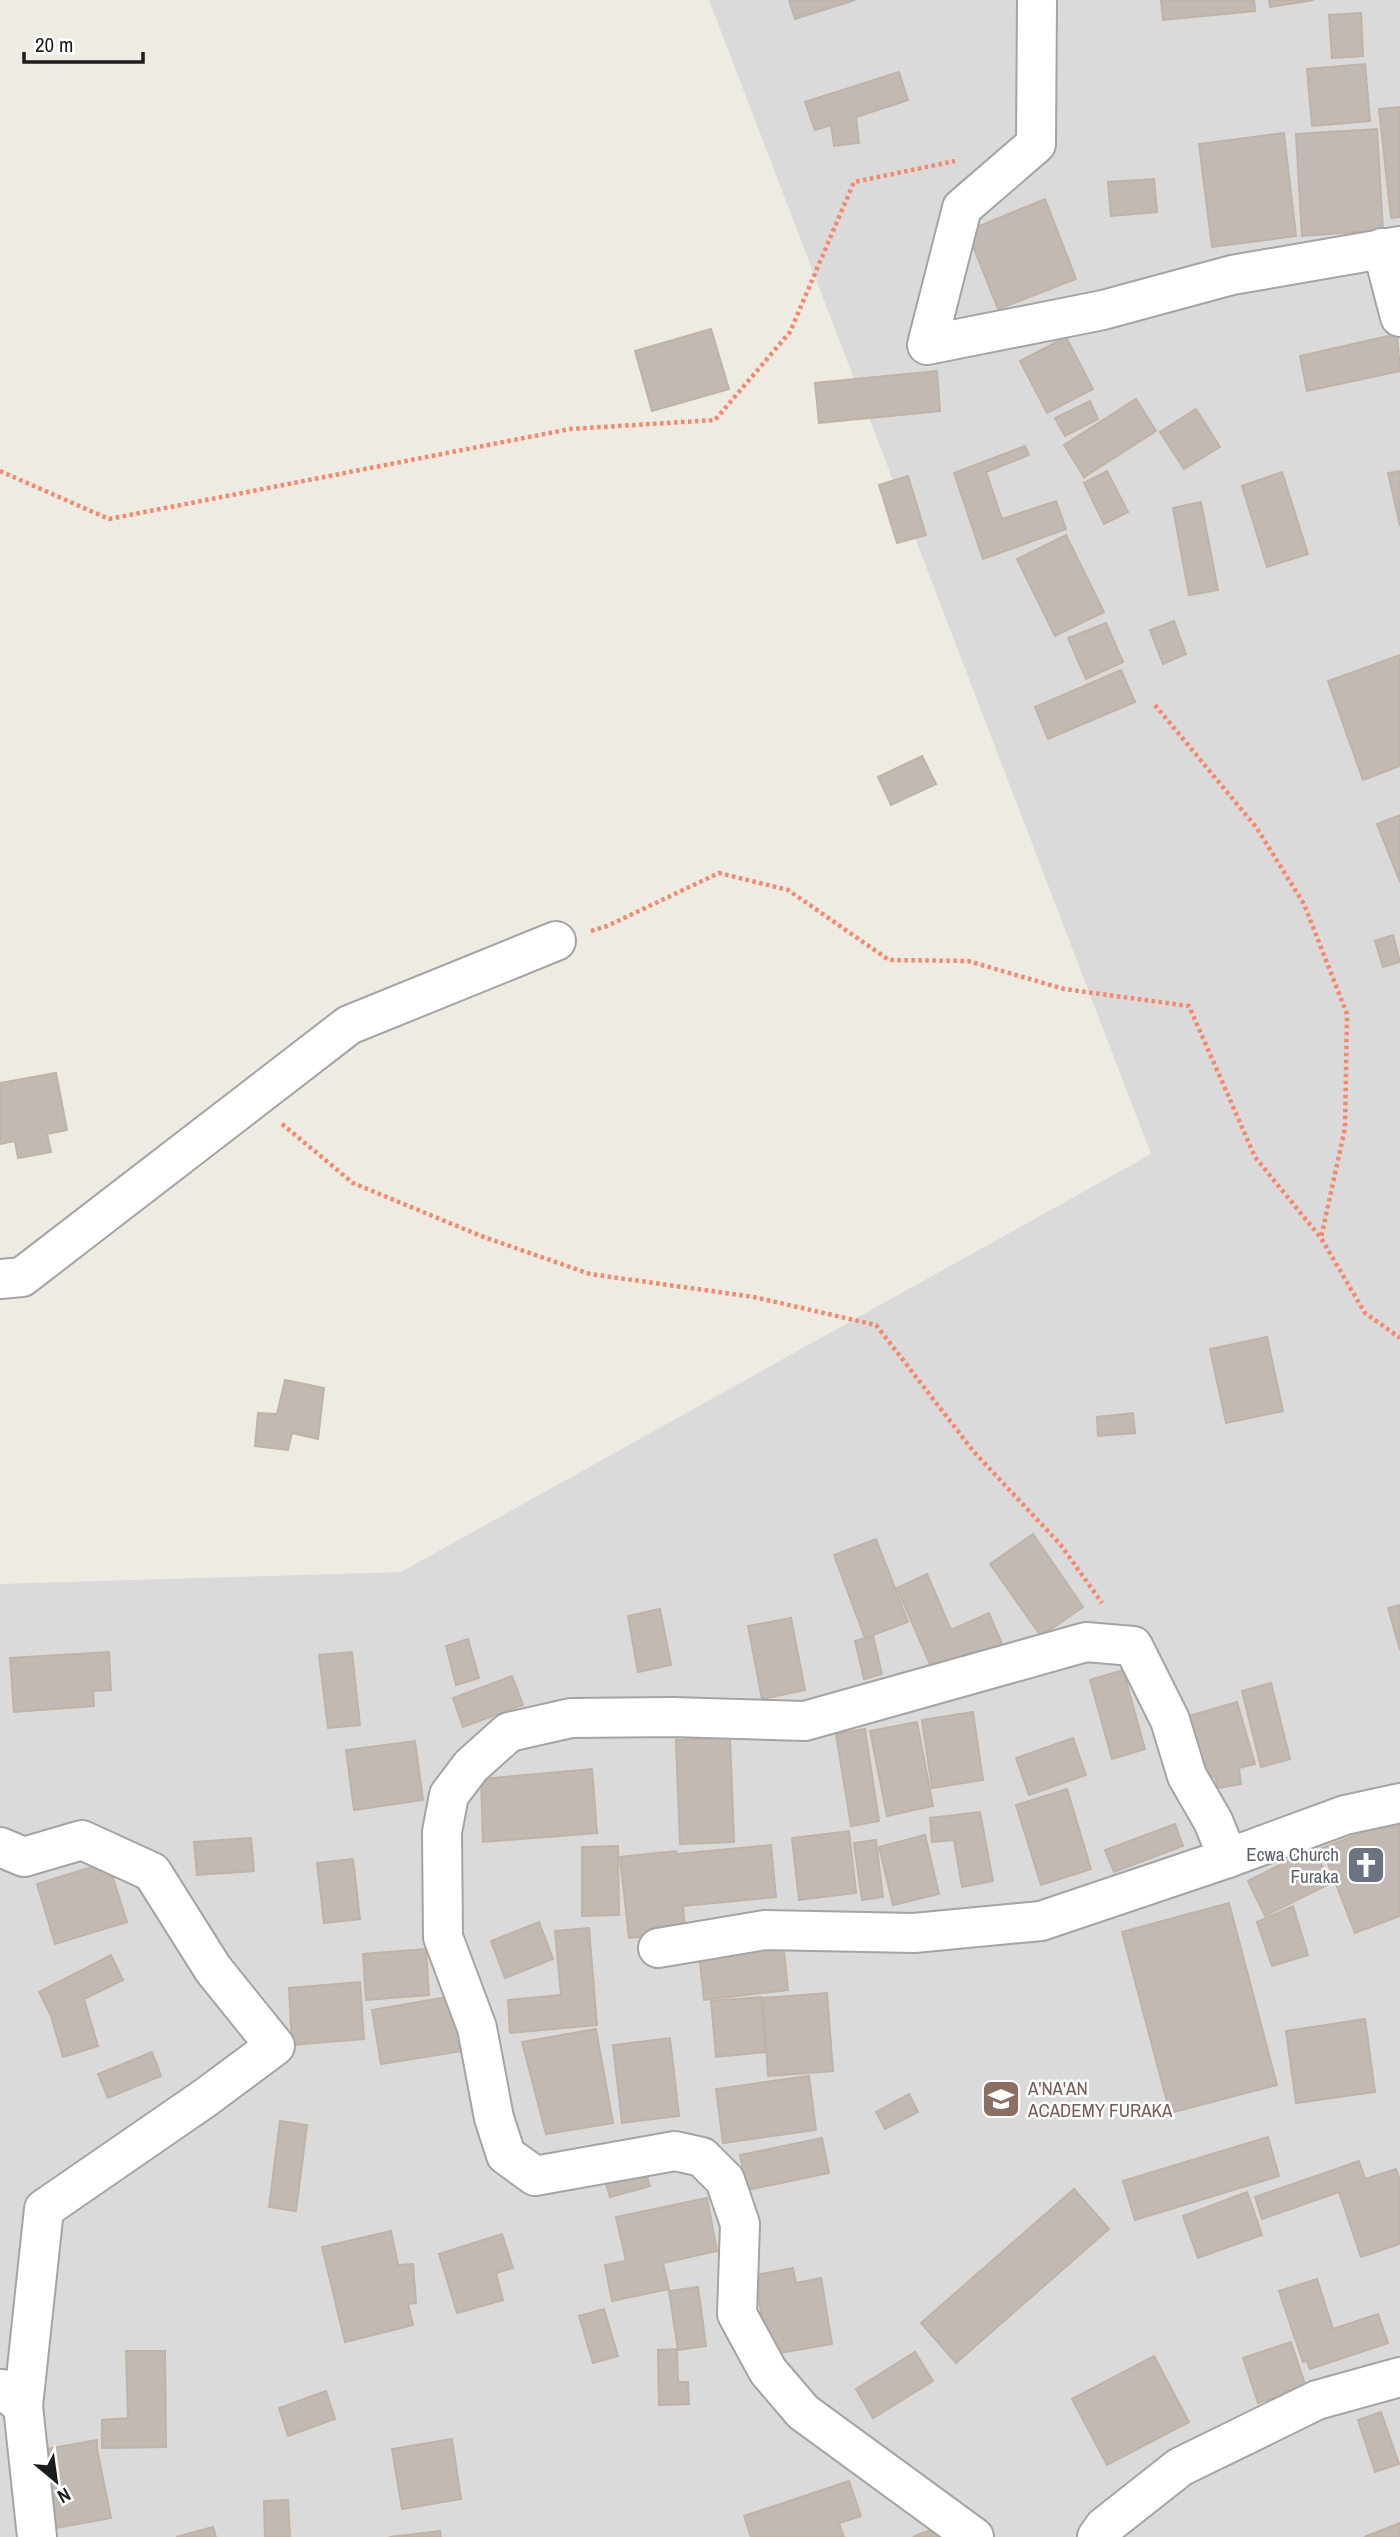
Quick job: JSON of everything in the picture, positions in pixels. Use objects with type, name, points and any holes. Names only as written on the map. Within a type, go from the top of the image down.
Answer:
[{"type":"street","points":[[1037,0],[1036,144],[962,208],[928,345],[1103,310],[1233,275],[1391,247],[1400,317]]},
{"type":"street","points":[[0,1279],[22,1277],[349,1025],[556,941]]},
{"type":"street","points":[[974,2537],[803,2412],[768,2371],[737,2314],[740,2224],[725,2180],[702,2157],[675,2151],[535,2176],[506,2155],[494,2119],[477,2028],[443,1937],[442,1832],[449,1795],[471,1766],[509,1732],[571,1718],[673,1717],[805,1721],[1086,1642],[1133,1646],[1170,1720],[1187,1776],[1213,1821],[1228,1858]]},
{"type":"street","points":[[658,1948],[765,1930],[914,1933],[1041,1921],[1345,1815],[1400,1803]]},
{"type":"street","points":[[0,1847],[24,1857],[82,1840],[152,1872],[213,1969],[275,2046],[205,2098],[44,2208],[12,2397],[37,2537]]},
{"type":"street","points":[[1097,2537],[1104,2527],[1180,2468],[1317,2400],[1400,2377]]},
{"type":"path","points":[[0,471],[108,519],[570,429],[715,420],[790,332],[854,182],[958,160]]},
{"type":"path","points":[[1155,705],[1256,827],[1304,904],[1347,1014],[1345,1128],[1321,1238]]},
{"type":"path","points":[[556,941],[607,926],[719,873],[788,890],[889,960],[968,961],[1064,989],[1189,1006],[1255,1157],[1321,1238],[1365,1313],[1400,1338]]},
{"type":"path","points":[[249,1103],[288,1128],[353,1183],[481,1236],[590,1274],[754,1297],[876,1325],[974,1451],[1060,1544],[1133,1646]]},
{"type":"shaded area","points":[[709,0],[1400,0],[1400,2537],[0,2537],[0,1584],[401,1572],[1151,1154]]},
{"type":"building","points":[[789,0],[855,0],[795,19]]},
{"type":"building","points":[[1161,0],[1254,0],[1255,11],[1163,20]]},
{"type":"building","points":[[1269,0],[1314,0],[1270,7]]},
{"type":"building","points":[[1361,13],[1363,56],[1332,58],[1329,15]]},
{"type":"building","points":[[1365,64],[1370,121],[1312,126],[1307,69]]},
{"type":"building","points":[[899,72],[908,100],[856,117],[859,143],[834,146],[831,125],[815,130],[805,102]]},
{"type":"building","points":[[1400,107],[1400,217],[1391,218],[1379,109]]},
{"type":"building","points":[[1377,129],[1383,230],[1302,236],[1296,134]]},
{"type":"building","points":[[1284,133],[1296,236],[1212,247],[1199,144]]},
{"type":"building","points":[[1154,179],[1157,212],[1111,216],[1108,182]]},
{"type":"building","points":[[1045,199],[1076,279],[998,309],[967,231]]},
{"type":"building","points":[[711,329],[729,389],[652,411],[635,351]]},
{"type":"building","points":[[1397,334],[1400,371],[1307,391],[1300,356]]},
{"type":"building","points":[[1066,337],[1093,389],[1047,413],[1020,361]]},
{"type":"building","points":[[937,371],[940,411],[819,423],[815,383]]},
{"type":"building","points":[[1136,399],[1156,431],[1084,477],[1064,445]]},
{"type":"building","points":[[1090,401],[1098,419],[1065,436],[1055,418]]},
{"type":"building","points":[[1196,409],[1220,447],[1184,469],[1160,432]]},
{"type":"building","points":[[1025,446],[1029,455],[986,472],[1002,519],[1056,501],[1066,529],[983,559],[954,473]]},
{"type":"building","points":[[1107,471],[1128,512],[1104,524],[1084,483]]},
{"type":"building","points":[[1400,471],[1400,526],[1388,473]]},
{"type":"building","points":[[1282,472],[1308,554],[1267,567],[1242,486]]},
{"type":"building","points":[[908,476],[926,535],[897,543],[879,485]]},
{"type":"building","points":[[1201,502],[1218,590],[1189,595],[1173,508]]},
{"type":"building","points":[[1066,535],[1104,612],[1055,636],[1017,559]]},
{"type":"building","points":[[1174,621],[1186,654],[1163,664],[1150,630]]},
{"type":"building","points":[[1106,623],[1123,662],[1086,679],[1068,638]]},
{"type":"building","points":[[1400,655],[1400,766],[1363,780],[1328,681]]},
{"type":"building","points":[[1121,670],[1135,702],[1048,739],[1035,707]]},
{"type":"building","points":[[922,756],[936,784],[891,805],[878,777]]},
{"type":"building","points":[[1400,815],[1400,882],[1377,824]]},
{"type":"building","points":[[1393,935],[1400,962],[1383,967],[1375,941]]},
{"type":"building","points":[[56,1073],[67,1130],[47,1134],[51,1152],[18,1158],[15,1141],[0,1144],[0,1083]]},
{"type":"building","points":[[1267,1337],[1283,1411],[1226,1423],[1210,1349]]},
{"type":"building","points":[[285,1380],[324,1388],[318,1439],[292,1433],[288,1450],[255,1446],[258,1413],[277,1414]]},
{"type":"building","points":[[1133,1413],[1135,1433],[1098,1436],[1097,1417]]},
{"type":"building","points":[[1033,1534],[1083,1607],[1041,1636],[990,1564]]},
{"type":"building","points":[[876,1539],[908,1622],[865,1638],[834,1555]]},
{"type":"building","points":[[927,1574],[951,1630],[989,1613],[1003,1646],[935,1676],[897,1588]]},
{"type":"building","points":[[1400,1605],[1400,1650],[1388,1608]]},
{"type":"building","points":[[660,1609],[671,1665],[638,1672],[628,1616]]},
{"type":"building","points":[[791,1618],[805,1690],[762,1699],[748,1626]]},
{"type":"building","points":[[873,1636],[882,1674],[864,1679],[855,1641]]},
{"type":"building","points":[[468,1639],[479,1678],[456,1685],[446,1646]]},
{"type":"building","points":[[109,1652],[111,1690],[93,1691],[94,1706],[14,1712],[10,1658]]},
{"type":"building","points":[[352,1652],[360,1725],[328,1728],[319,1655]]},
{"type":"building","points":[[1123,1670],[1145,1749],[1112,1759],[1090,1680]]},
{"type":"building","points":[[512,1676],[523,1705],[463,1727],[453,1698]]},
{"type":"building","points":[[1271,1683],[1290,1759],[1261,1767],[1242,1691]]},
{"type":"building","points":[[1237,1702],[1255,1764],[1239,1768],[1241,1784],[1218,1788],[1215,1776],[1208,1778],[1189,1716]]},
{"type":"building","points":[[973,1712],[983,1780],[932,1788],[922,1720]]},
{"type":"building","points":[[917,1722],[933,1806],[887,1816],[870,1731]]},
{"type":"building","points":[[865,1729],[879,1821],[851,1826],[836,1734]]},
{"type":"building","points":[[730,1737],[734,1842],[680,1844],[676,1740]]},
{"type":"building","points":[[1073,1738],[1086,1775],[1029,1795],[1016,1758]]},
{"type":"building","points":[[415,1741],[423,1800],[354,1810],[346,1750]]},
{"type":"building","points":[[592,1769],[597,1833],[483,1842],[481,1779]]},
{"type":"building","points":[[1067,1789],[1091,1869],[1041,1885],[1016,1805]]},
{"type":"building","points":[[980,1812],[993,1881],[962,1887],[954,1840],[932,1842],[930,1818]]},
{"type":"building","points":[[1400,1818],[1400,1916],[1355,1933],[1322,1848]]},
{"type":"building","points":[[1175,1824],[1183,1846],[1114,1872],[1105,1850]]},
{"type":"building","points":[[849,1831],[856,1893],[799,1900],[792,1838]]},
{"type":"building","points":[[925,1835],[939,1894],[893,1905],[879,1847]]},
{"type":"building","points":[[251,1838],[254,1871],[197,1875],[194,1842]]},
{"type":"building","points":[[876,1840],[883,1897],[862,1900],[854,1843]]},
{"type":"building","points":[[771,1845],[776,1897],[683,1906],[685,1932],[629,1938],[620,1857]]},
{"type":"building","points":[[618,1846],[619,1915],[582,1916],[582,1847]]},
{"type":"building","points":[[1313,1848],[1331,1883],[1265,1916],[1248,1881]]},
{"type":"building","points":[[353,1859],[360,1919],[324,1923],[317,1863]]},
{"type":"building","points":[[108,1862],[127,1922],[55,1944],[37,1884]]},
{"type":"building","points":[[1229,1903],[1277,2085],[1170,2113],[1122,1932]]},
{"type":"building","points":[[1293,1906],[1308,1955],[1272,1966],[1257,1922]]},
{"type":"building","points":[[539,1922],[553,1959],[505,1978],[491,1941]]},
{"type":"building","points":[[589,1928],[597,2025],[510,2033],[508,2000],[561,1995],[555,1931]]},
{"type":"building","points":[[783,1942],[788,1990],[704,2000],[699,1952]]},
{"type":"building","points":[[426,1949],[429,1995],[366,2000],[363,1954]]},
{"type":"building","points":[[111,1955],[123,1980],[84,1999],[98,2046],[63,2057],[51,2016],[39,1992]]},
{"type":"building","points":[[360,1982],[364,2039],[292,2045],[289,1988]]},
{"type":"building","points":[[827,1993],[833,2071],[768,2076],[763,1998]]},
{"type":"building","points":[[459,1995],[468,2050],[381,2064],[372,2010]]},
{"type":"building","points":[[761,1997],[766,2052],[716,2057],[711,2001]]},
{"type":"building","points":[[1365,2019],[1375,2092],[1296,2103],[1286,2031]]},
{"type":"building","points":[[596,2029],[613,2123],[546,2134],[522,2042]]},
{"type":"building","points":[[670,2038],[679,2116],[622,2123],[613,2045]]},
{"type":"building","points":[[152,2052],[161,2076],[108,2098],[98,2074]]},
{"type":"building","points":[[809,2076],[816,2130],[723,2143],[716,2089]]},
{"type":"building","points":[[909,2094],[918,2112],[885,2129],[876,2112]]},
{"type":"building","points":[[280,2121],[307,2125],[296,2211],[269,2207]]},
{"type":"building","points":[[1268,2137],[1279,2176],[1135,2220],[1123,2181]]},
{"type":"building","points":[[822,2138],[829,2173],[747,2190],[740,2155]]},
{"type":"building","points":[[642,2161],[650,2186],[610,2197],[603,2173]]},
{"type":"building","points":[[1359,2161],[1365,2179],[1396,2169],[1400,2181],[1400,2244],[1361,2257],[1339,2192],[1262,2219],[1255,2197]]},
{"type":"building","points":[[1074,2189],[1109,2229],[956,2363],[921,2323]]},
{"type":"building","points":[[1247,2192],[1262,2235],[1198,2258],[1183,2216]]},
{"type":"building","points":[[707,2198],[717,2251],[663,2263],[669,2289],[612,2301],[605,2265],[626,2261],[616,2217]]},
{"type":"building","points":[[391,2231],[398,2265],[413,2264],[416,2303],[408,2304],[413,2325],[345,2342],[322,2247]]},
{"type":"building","points":[[502,2234],[513,2268],[496,2273],[503,2300],[457,2313],[439,2254]]},
{"type":"building","points":[[793,2268],[796,2283],[821,2278],[832,2344],[768,2355],[755,2275]]},
{"type":"building","points":[[1317,2279],[1333,2329],[1378,2314],[1388,2343],[1310,2369],[1307,2361],[1303,2362],[1279,2291]]},
{"type":"building","points":[[698,2287],[706,2346],[678,2350],[669,2291]]},
{"type":"building","points":[[604,2309],[618,2356],[593,2363],[579,2316]]},
{"type":"building","points":[[1291,2342],[1306,2387],[1258,2403],[1243,2358]]},
{"type":"building","points":[[677,2349],[678,2382],[688,2382],[689,2404],[659,2405],[658,2350]]},
{"type":"building","points":[[126,2351],[165,2351],[166,2447],[102,2448],[102,2420],[128,2418]]},
{"type":"building","points":[[915,2352],[933,2381],[873,2418],[856,2389]]},
{"type":"building","points":[[1154,2356],[1189,2422],[1107,2465],[1072,2399]]},
{"type":"building","points":[[326,2391],[335,2419],[288,2436],[279,2408]]},
{"type":"building","points":[[1381,2412],[1399,2464],[1375,2472],[1358,2420]]},
{"type":"building","points":[[452,2439],[461,2499],[402,2509],[392,2449]]},
{"type":"building","points":[[97,2440],[111,2518],[50,2529],[36,2451]]},
{"type":"building","points":[[849,2481],[861,2516],[839,2523],[844,2537],[751,2537],[744,2516]]},
{"type":"building","points":[[288,2500],[290,2537],[265,2537],[264,2501]]},
{"type":"building","points":[[947,2523],[952,2537],[913,2537]]},
{"type":"building","points":[[1400,2523],[1400,2537],[1364,2537]]},
{"type":"building","points":[[213,2527],[216,2537],[176,2537]]},
{"type":"building","points":[[440,2531],[441,2537],[389,2537]]},
{"type":"place","name":"Ecwa Church Furaka","points":[[1366,1865]]},
{"type":"place","name":"A'NA'AN ACADEMY FURAKA","points":[[1001,2099]]}]
